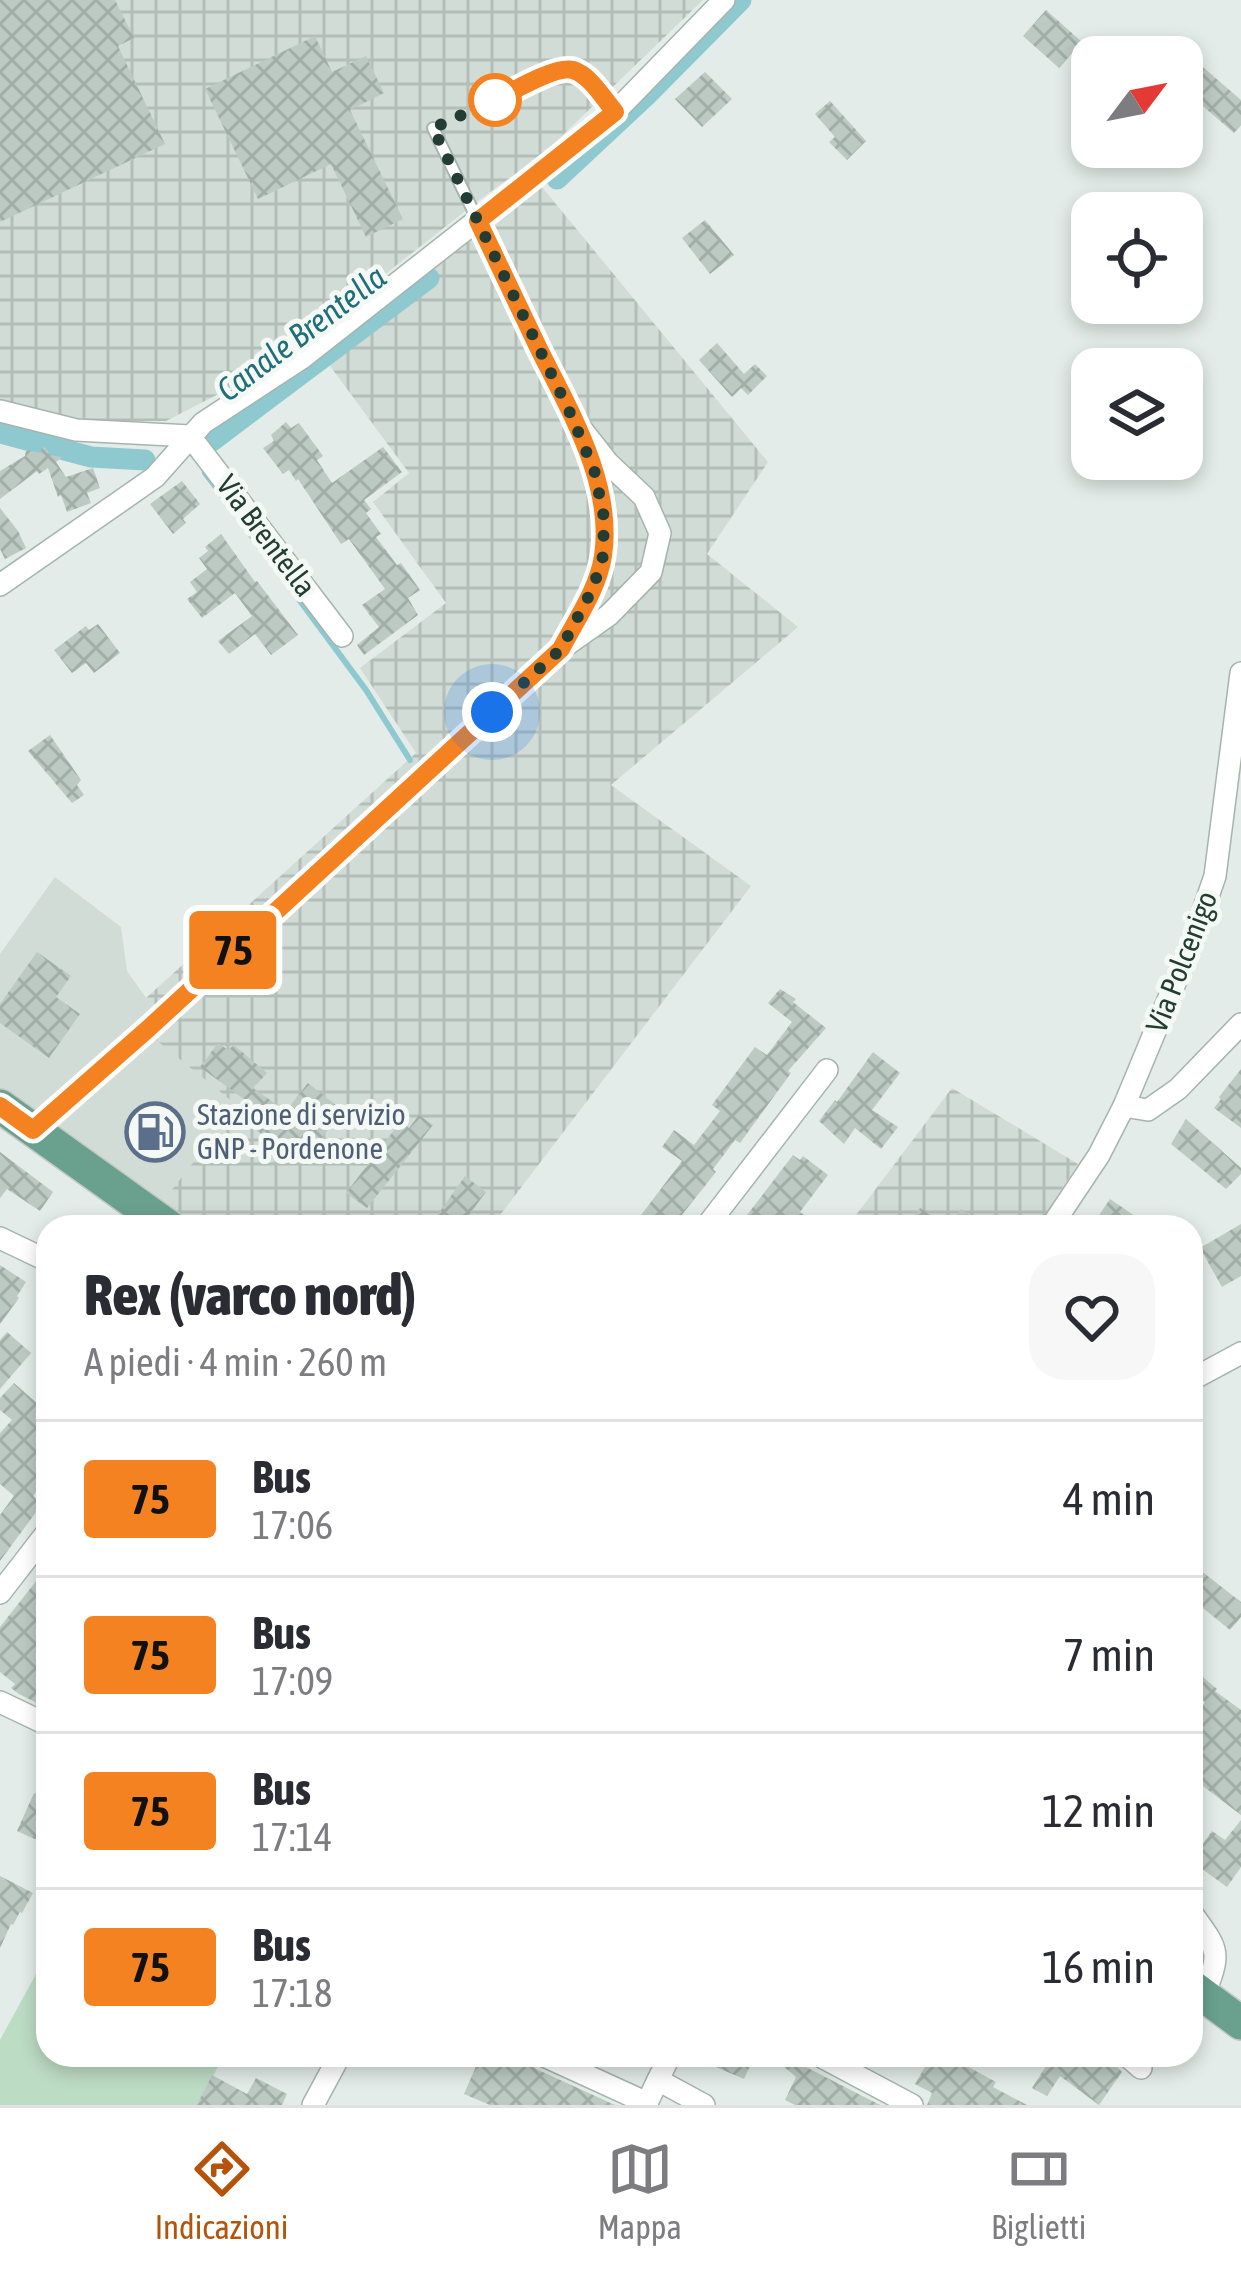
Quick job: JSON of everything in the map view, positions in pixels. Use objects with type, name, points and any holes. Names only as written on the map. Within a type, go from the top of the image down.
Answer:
[{"type":"main road","points":[[0,1106],[152,1215]]},
{"type":"main road","points":[[1203,1995],[1241,2024]]},
{"type":"street","points":[[0,585],[140,488],[203,423],[302,358],[615,112],[724,0]]},
{"type":"street","points":[[478,221],[572,417],[595,473],[604,518],[603,556],[593,588],[561,649]]},
{"type":"street","points":[[0,411],[76,430],[190,436]]},
{"type":"street","points":[[33,1130],[651,572],[660,532],[644,497],[572,417]]},
{"type":"street","name":"Via Brentella","points":[[190,436],[342,636]]},
{"type":"street","points":[[598,490],[624,478]]},
{"type":"street","name":"Via Polcenigo","points":[[1059,1215],[1099,1155],[1124,1106],[1177,982],[1215,876],[1241,673]]},
{"type":"street","points":[[1124,1106],[1148,1110],[1178,1089],[1241,1024]]},
{"type":"street","points":[[715,1215],[827,1070]]},
{"type":"street","points":[[2,1242],[36,1256]]},
{"type":"street","points":[[1203,1374],[1241,1353]]},
{"type":"street","points":[[0,1593],[36,1546]]},
{"type":"street","points":[[0,1702],[36,1719]]},
{"type":"street","points":[[1203,1930],[1217,1952],[1217,1962],[1203,1982]]},
{"type":"street","points":[[313,2105],[333,2067]]},
{"type":"street","points":[[331,2105],[336,2067]]},
{"type":"street","points":[[580,2067],[647,2104],[664,2067]]},
{"type":"street","points":[[841,2067],[912,2105]]},
{"type":"street","points":[[658,2080],[704,2105]]},
{"type":"lane","points":[[490,103],[557,70],[573,70],[615,112]]},
{"type":"lane","points":[[433,128],[478,221]]},
{"type":"shaded area","points":[[0,0],[703,0],[543,154],[294,346],[232,387],[166,421],[102,421],[0,404]]},
{"type":"shaded area","points":[[537,181],[768,462],[707,554],[798,627],[611,785],[751,886],[500,1215],[161,1215],[155,1211],[238,1106],[140,1027],[156,1012],[146,998],[416,753],[360,668],[446,603],[373,502],[409,473],[319,351]]},
{"type":"shaded area","points":[[55,877],[121,927],[127,971],[156,1012],[141,1027],[239,1106],[155,1211],[0,1100],[0,954]]},
{"type":"shaded area","points":[[952,1088],[1078,1164],[1045,1215],[856,1215]]},
{"type":"green space","points":[[36,1974],[36,2067],[218,2067],[198,2105],[0,2105],[0,2040]]},
{"type":"building","points":[[0,0],[115,0],[134,38],[118,46],[165,144],[0,222]]},
{"type":"building","points":[[1046,10],[1075,36],[1071,36],[1071,54],[1059,68],[1023,36]]},
{"type":"building","points":[[315,36],[332,72],[366,56],[384,93],[350,110],[403,219],[366,237],[331,164],[258,199],[205,89]]},
{"type":"building","points":[[1203,67],[1241,100],[1241,125],[1234,133],[1203,106]]},
{"type":"building","points":[[705,72],[732,99],[702,127],[675,99]]},
{"type":"building","points":[[830,101],[866,141],[847,160],[829,142],[835,137],[815,114]]},
{"type":"building","points":[[705,220],[734,255],[710,274],[682,238]]},
{"type":"building","points":[[717,343],[744,374],[755,364],[767,376],[748,395],[741,388],[732,397],[699,360]]},
{"type":"building","points":[[286,422],[291,428],[299,423],[323,456],[317,460],[332,483],[383,447],[402,472],[364,500],[371,509],[366,513],[381,534],[376,537],[420,590],[408,598],[418,615],[364,655],[357,645],[379,627],[362,605],[385,589],[349,539],[341,544],[298,479],[289,470],[283,474],[263,448],[274,441],[271,435]]},
{"type":"building","points":[[45,447],[50,455],[62,457],[56,462],[66,477],[93,468],[100,488],[87,493],[91,503],[67,512],[48,468],[0,499],[0,471],[25,456],[26,450],[42,453]]},
{"type":"building","points":[[182,481],[200,504],[173,534],[150,504]]},
{"type":"building","points":[[0,508],[26,548],[5,559],[0,549]]},
{"type":"building","points":[[221,534],[298,635],[271,655],[255,634],[229,654],[218,641],[252,616],[235,593],[202,618],[187,599],[197,592],[190,582],[207,569],[199,558]]},
{"type":"building","points":[[98,624],[120,653],[94,673],[86,663],[72,673],[54,650],[86,626],[89,630]]},
{"type":"building","points":[[50,735],[81,780],[77,785],[84,795],[72,803],[28,751]]},
{"type":"building","points":[[37,952],[71,976],[56,997],[80,1014],[49,1058],[0,1023],[0,1004]]},
{"type":"building","points":[[780,989],[826,1028],[788,1071],[791,1073],[740,1143],[735,1140],[682,1215],[641,1215],[682,1161],[662,1147],[674,1130],[694,1145],[720,1111],[712,1105],[755,1047],[767,1055],[792,1022],[768,1003]]},
{"type":"building","points":[[218,1043],[228,1050],[234,1045],[267,1073],[253,1088],[286,1111],[308,1083],[342,1110],[322,1138],[328,1143],[311,1166],[249,1125],[260,1111],[200,1067]]},
{"type":"building","points":[[873,1052],[900,1073],[872,1110],[898,1127],[881,1149],[855,1128],[844,1144],[819,1121]]},
{"type":"building","points":[[1241,1069],[1241,1128],[1214,1108]]},
{"type":"building","points":[[419,1115],[433,1125],[367,1208],[346,1193],[401,1121],[409,1128]]},
{"type":"building","points":[[1186,1119],[1241,1168],[1226,1189],[1171,1144]]},
{"type":"building","points":[[0,1152],[53,1192],[40,1211],[7,1189],[0,1198]]},
{"type":"building","points":[[793,1155],[800,1160],[803,1156],[828,1175],[800,1212],[804,1215],[747,1215]]},
{"type":"building","points":[[465,1176],[486,1192],[469,1215],[437,1215]]},
{"type":"building","points":[[1110,1199],[1133,1215],[1099,1215]]},
{"type":"building","points":[[1241,1224],[1241,1276],[1222,1287],[1203,1246]]},
{"type":"building","points":[[0,1265],[26,1282],[0,1324]]},
{"type":"building","points":[[7,1332],[31,1353],[0,1389],[0,1340]]},
{"type":"building","points":[[14,1383],[36,1402],[36,1512],[0,1561],[0,1515],[14,1496],[0,1484],[0,1433],[12,1420],[0,1410],[0,1398]]},
{"type":"building","points":[[1203,1572],[1241,1602],[1241,1617],[1230,1630],[1203,1608]]},
{"type":"building","points":[[36,1581],[36,1702],[11,1688],[15,1684],[0,1672],[0,1627]]},
{"type":"building","points":[[1203,1677],[1241,1710],[1241,1815],[1203,1786]]},
{"type":"building","points":[[34,1793],[36,1794],[36,1840],[17,1831]]},
{"type":"building","points":[[1241,1820],[1241,1867],[1227,1887],[1203,1870],[1203,1844],[1212,1831],[1225,1840]]},
{"type":"building","points":[[0,1876],[33,1893],[0,1948]]},
{"type":"building","points":[[476,2067],[534,2067],[615,2105],[490,2105],[464,2094]]},
{"type":"building","points":[[716,2067],[750,2067],[744,2079]]},
{"type":"building","points":[[784,2067],[806,2067],[880,2105],[795,2105],[785,2100],[796,2077]]},
{"type":"building","points":[[925,2067],[968,2067],[1027,2105],[927,2105],[932,2093],[915,2084]]},
{"type":"building","points":[[1045,2067],[1117,2067],[1122,2072],[1099,2105],[1060,2076],[1047,2096],[1032,2088]]},
{"type":"building","points":[[212,2075],[247,2094],[256,2078],[287,2094],[282,2105],[197,2105]]},
{"type":"waterway","name":"Canale Brentella","points":[[557,179],[741,0]]},
{"type":"waterway","name":"Canale Brentella","points":[[212,441],[429,278]]},
{"type":"waterway","name":"Canale Brentella","points":[[0,433],[91,457],[145,460]]},
{"type":"waterway","points":[[205,473],[225,499]]},
{"type":"waterway","points":[[243,524],[262,550]]},
{"type":"waterway","points":[[289,586],[366,690],[410,760]]},
{"type":"bus line","name":"75","points":[[0,1106],[33,1130],[561,649],[593,588],[603,556],[604,518],[595,473],[478,221],[615,112],[573,70],[557,70],[490,103]]},
{"type":"place","name":"Stazione di servizio GNP - Pordenone","points":[[155,1132]]},
{"type":"route","points":[[492,712],[561,649],[593,588],[603,556],[604,518],[595,473],[572,417],[433,128],[495,100]]}]
